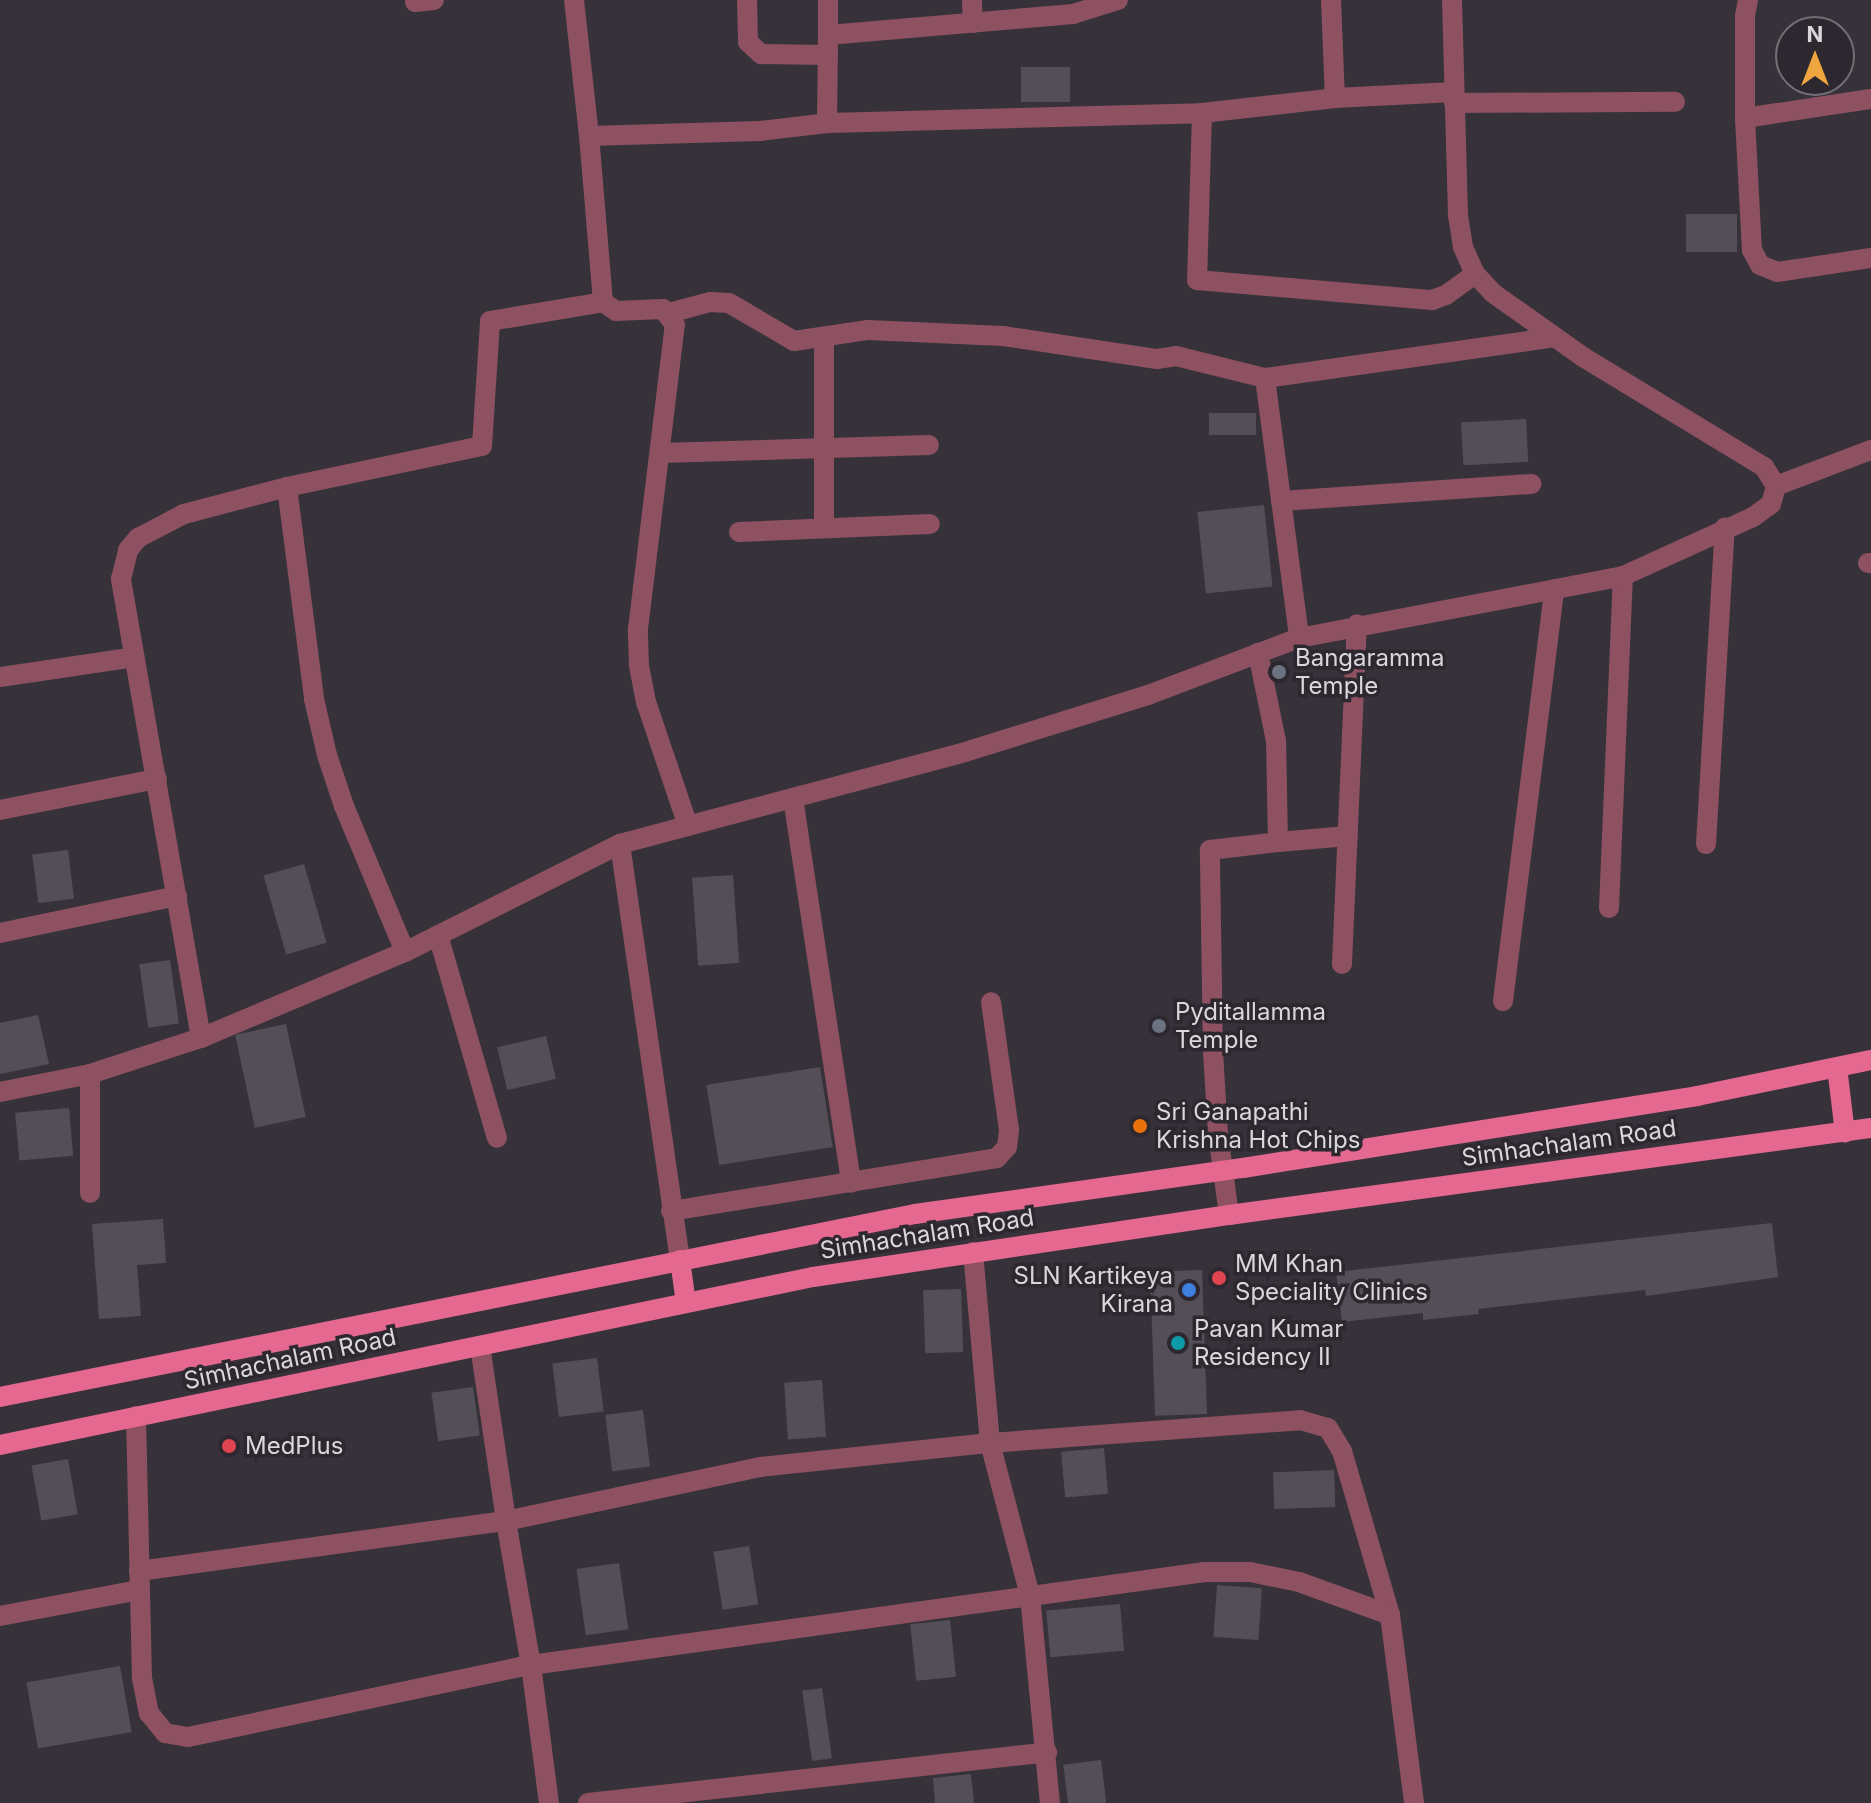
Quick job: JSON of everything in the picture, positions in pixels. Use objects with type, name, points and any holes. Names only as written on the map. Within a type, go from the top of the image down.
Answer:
[{"type":"main road","points":[[0,1397],[915,1214],[1223,1171],[1697,1096],[1871,1060]]},
{"type":"main road","points":[[1837,1067],[1845,1133]]},
{"type":"main road","name":"Simhachalam Road","points":[[0,1445],[813,1277],[1229,1215],[1871,1128]]},
{"type":"main road","points":[[680,1260],[686,1303]]},
{"type":"street","points":[[574,0],[603,302]]},
{"type":"street","points":[[747,0],[748,42],[761,54],[973,23],[1073,14],[1118,0]]},
{"type":"street","points":[[827,123],[828,0]]},
{"type":"street","points":[[972,0],[973,23]]},
{"type":"street","points":[[1331,0],[1335,98]]},
{"type":"street","points":[[0,1092],[90,1074],[201,1038],[405,952],[620,844],[965,752],[1148,695],[1299,638],[1357,624],[1623,576],[1753,517],[1771,504],[1776,486],[1764,467],[1737,447],[1555,337],[1493,293],[1475,274],[1463,247],[1458,215],[1452,0]]},
{"type":"street","points":[[1748,0],[1745,16],[1745,118],[1752,250],[1760,265],[1777,272],[1798,272],[1871,258]]},
{"type":"street","points":[[589,136],[760,131],[827,123],[1202,113],[1335,98],[1675,102]]},
{"type":"street","points":[[1745,118],[1871,99]]},
{"type":"street","points":[[1202,113],[1197,280],[1432,300],[1446,295],[1475,274]]},
{"type":"street","points":[[201,1038],[121,579],[128,550],[138,538],[184,514],[287,487],[482,446],[490,321],[603,302],[616,311],[652,307],[669,313],[710,302],[729,303],[794,341],[824,339],[868,330],[1003,336],[1157,359],[1176,356],[1265,378],[1555,337]]},
{"type":"street","points":[[669,313],[675,325],[674,337],[638,629],[639,665],[646,702],[688,826]]},
{"type":"street","points":[[824,339],[824,528]]},
{"type":"street","points":[[1265,378],[1299,638]]},
{"type":"street","points":[[660,453],[929,445]]},
{"type":"street","points":[[1776,486],[1871,450]]},
{"type":"street","points":[[1281,501],[1531,484]]},
{"type":"street","points":[[287,487],[314,699],[324,741],[344,806],[405,952]]},
{"type":"street","points":[[739,532],[930,524]]},
{"type":"street","points":[[1706,844],[1725,528]]},
{"type":"street","points":[[1609,908],[1623,576]]},
{"type":"street","points":[[1503,1001],[1554,589]]},
{"type":"street","points":[[1342,964],[1357,624]]},
{"type":"street","points":[[1258,653],[1276,741],[1278,842]]},
{"type":"street","points":[[0,677],[135,657]]},
{"type":"street","points":[[0,810],[157,779]]},
{"type":"street","points":[[793,798],[851,1183]]},
{"type":"street","points":[[1229,1215],[1213,1052],[1210,850],[1348,836]]},
{"type":"street","points":[[620,844],[680,1260]]},
{"type":"street","points":[[0,933],[177,896]]},
{"type":"street","points":[[438,935],[497,1138]]},
{"type":"street","points":[[671,1211],[997,1158],[1007,1147],[1009,1130],[991,1002]]},
{"type":"street","points":[[90,1074],[90,1193]]},
{"type":"street","points":[[973,1252],[990,1443],[1030,1596],[1050,1803]]},
{"type":"street","points":[[480,1346],[531,1665],[549,1803]]},
{"type":"street","points":[[136,1416],[142,1678],[149,1713],[165,1733],[188,1737],[531,1665],[1205,1572],[1250,1572],[1299,1582],[1390,1615]]},
{"type":"street","points":[[0,1616],[139,1581],[506,1521],[760,1467],[990,1443],[1300,1420],[1328,1428],[1342,1451],[1390,1615],[1414,1803]]},
{"type":"street","points":[[588,1803],[1047,1752]]},
{"type":"building","points":[[1021,67],[1070,67],[1070,102],[1021,102]]},
{"type":"building","points":[[1686,214],[1737,214],[1737,252],[1686,252]]},
{"type":"building","points":[[1209,413],[1256,413],[1256,435],[1209,435]]},
{"type":"building","points":[[1526,419],[1528,462],[1463,465],[1461,422]]},
{"type":"building","points":[[1264,505],[1273,587],[1206,594],[1197,512]]},
{"type":"building","points":[[68,850],[74,899],[38,903],[32,854]]},
{"type":"building","points":[[304,864],[327,943],[286,954],[264,876]]},
{"type":"building","points":[[733,875],[739,963],[698,966],[692,878]]},
{"type":"building","points":[[170,960],[179,1023],[148,1028],[139,964]]},
{"type":"building","points":[[38,1015],[49,1064],[0,1074],[0,1023]]},
{"type":"building","points":[[286,1024],[306,1117],[255,1128],[235,1035]]},
{"type":"building","points":[[546,1036],[556,1079],[507,1090],[497,1047]]},
{"type":"building","points":[[820,1067],[833,1147],[719,1165],[706,1085]]},
{"type":"building","points":[[69,1108],[73,1156],[19,1161],[15,1113]]},
{"type":"building","points":[[163,1219],[166,1263],[137,1265],[141,1316],[99,1319],[92,1224]]},
{"type":"building","points":[[1772,1223],[1778,1277],[1646,1296],[1645,1290],[1478,1309],[1479,1314],[1423,1320],[1423,1313],[1342,1322],[1336,1272]]},
{"type":"building","name":"Pavan Kumar Residency II","points":[[1202,1270],[1207,1414],[1155,1416],[1150,1272]]},
{"type":"building","points":[[961,1289],[963,1352],[925,1353],[923,1290]]},
{"type":"building","points":[[597,1358],[604,1412],[559,1417],[552,1363]]},
{"type":"building","points":[[822,1380],[826,1437],[788,1440],[784,1383]]},
{"type":"building","points":[[473,1387],[480,1436],[438,1441],[431,1393]]},
{"type":"building","points":[[643,1410],[650,1467],[612,1471],[605,1415]]},
{"type":"building","points":[[1104,1448],[1108,1494],[1065,1498],[1061,1452]]},
{"type":"building","points":[[68,1459],[78,1514],[41,1521],[32,1465]]},
{"type":"building","points":[[1334,1470],[1335,1507],[1274,1509],[1273,1472]]},
{"type":"building","points":[[749,1546],[758,1604],[723,1610],[713,1552]]},
{"type":"building","points":[[619,1563],[628,1629],[586,1635],[576,1569]]},
{"type":"building","points":[[1217,1585],[1262,1588],[1258,1640],[1213,1637]]},
{"type":"building","points":[[1120,1604],[1124,1651],[1050,1657],[1046,1610]]},
{"type":"building","points":[[950,1620],[956,1677],[916,1681],[910,1624]]},
{"type":"building","points":[[120,1666],[132,1732],[38,1748],[26,1682]]},
{"type":"building","points":[[822,1688],[832,1758],[812,1761],[802,1691]]},
{"type":"building","points":[[1101,1760],[1106,1803],[1068,1803],[1063,1765]]},
{"type":"building","points":[[971,1774],[974,1803],[935,1803],[933,1778]]},
{"type":"place","name":"Bangaramma Temple","points":[[1279,672]]},
{"type":"place","name":"Pyditallamma Temple","points":[[1159,1026]]},
{"type":"place","name":"Sri Ganapathi Krishna Hot Chips","points":[[1140,1126]]},
{"type":"place","name":"MM Khan Speciality Clinics","points":[[1219,1278]]},
{"type":"place","name":"SLN Kartikeya Kirana","points":[[1189,1290]]},
{"type":"place","name":"Pavan Kumar Residency II","points":[[1178,1343]]},
{"type":"place","name":"MedPlus","points":[[229,1446]]}]
